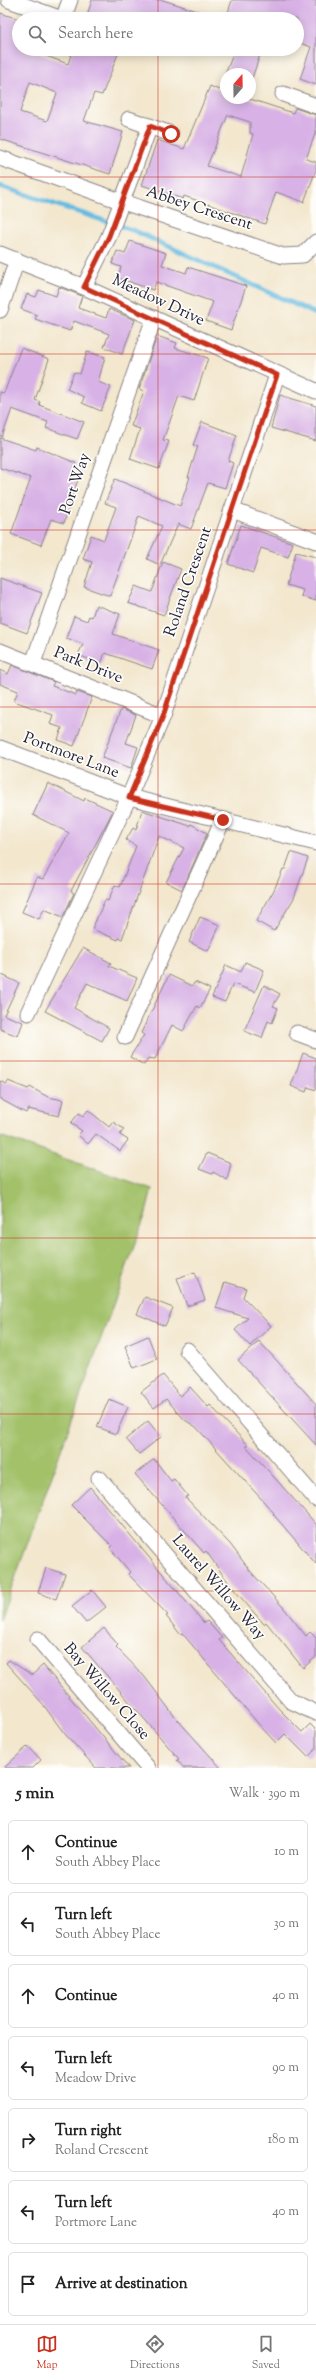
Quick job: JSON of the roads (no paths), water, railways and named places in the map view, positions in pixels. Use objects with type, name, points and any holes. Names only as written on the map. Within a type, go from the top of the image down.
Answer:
[{"type":"street","points":[[9,0],[43,12]]},
{"type":"street","points":[[66,12],[70,0]]},
{"type":"street","points":[[282,94],[316,106]]},
{"type":"street","points":[[129,119],[171,134]]},
{"type":"street","points":[[84,287],[109,236],[123,202],[150,126]]},
{"type":"street","name":"Abbey Crescent","points":[[0,158],[123,202],[283,256],[303,255],[316,242]]},
{"type":"street","name":"Meadow Drive","points":[[0,254],[84,287],[316,392]]},
{"type":"street","points":[[0,310],[18,260]]},
{"type":"street","name":"Port Way","points":[[33,663],[154,318]]},
{"type":"street","name":"Roland Crescent","points":[[28,1013],[129,798],[163,716],[277,375]]},
{"type":"street","points":[[232,510],[316,541]]},
{"type":"street","name":"Park Drive","points":[[0,651],[163,716]]},
{"type":"street","name":"Portmore Lane","points":[[0,748],[129,798],[316,843]]},
{"type":"street","points":[[125,1037],[223,820]]},
{"type":"street","points":[[297,1033],[316,1040]]},
{"type":"street","points":[[187,1350],[316,1499]]},
{"type":"street","name":"Laurel Willow Way","points":[[99,1478],[291,1701],[316,1713]]},
{"type":"street","name":"Bay Willow Close","points":[[38,1639],[148,1768]]},
{"type":"waterway","points":[[0,186],[135,231],[316,314]]}]
